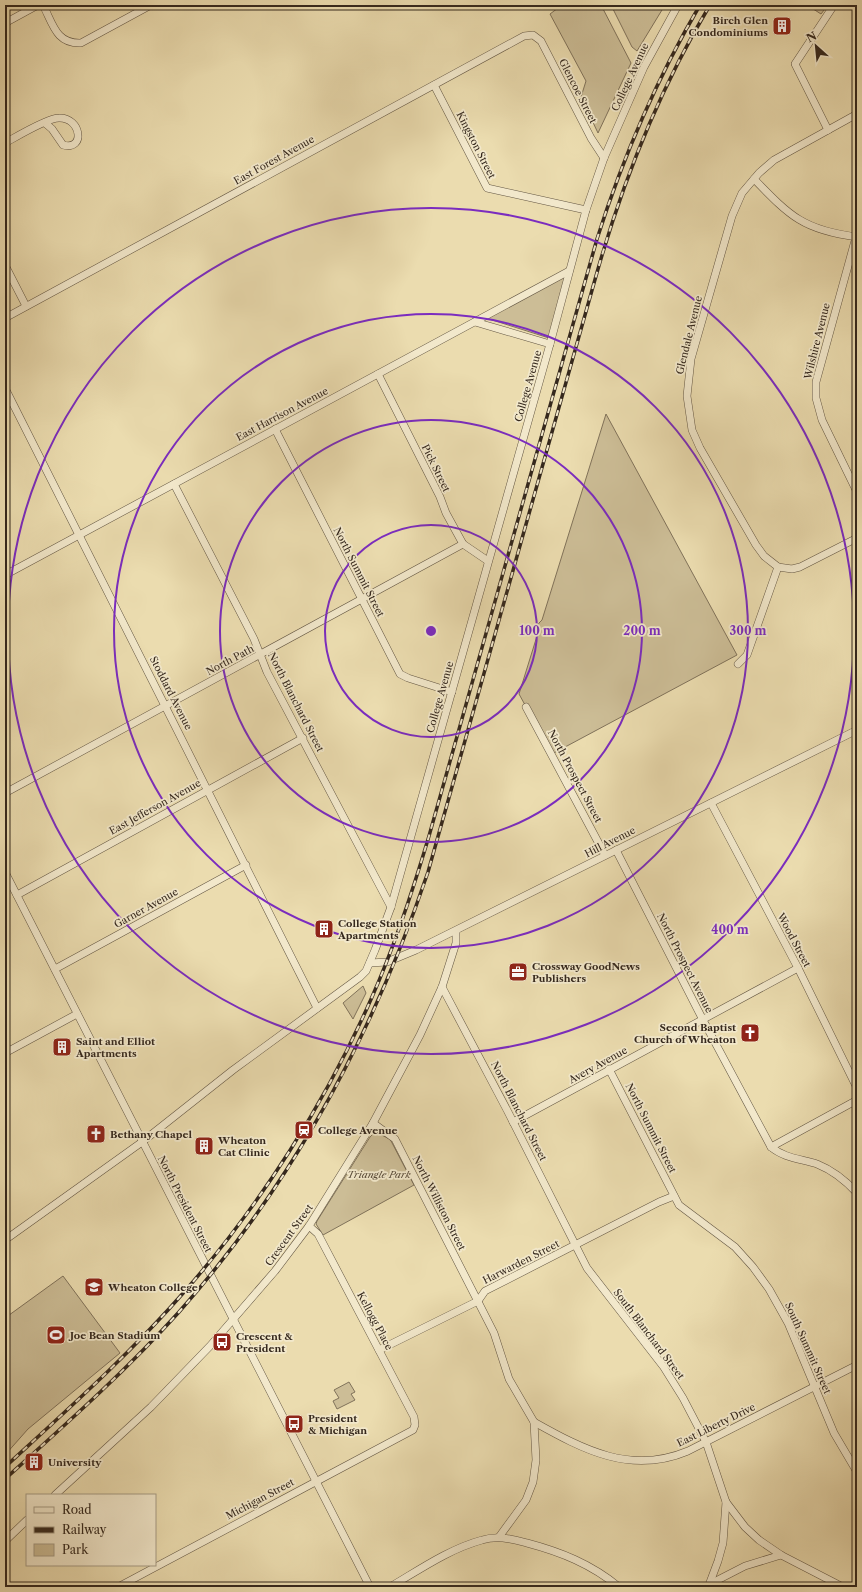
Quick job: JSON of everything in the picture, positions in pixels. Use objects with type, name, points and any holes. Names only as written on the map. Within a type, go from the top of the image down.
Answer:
[{"type":"street","points":[[5,23],[38,5]]},
{"type":"street","points":[[43,5],[60,39],[70,43],[81,43],[150,5]]},
{"type":"street","name":"College Avenue","points":[[5,1240],[142,1142],[233,1070],[360,977],[370,963],[391,907],[550,344],[586,210],[604,158],[644,67],[678,5]]},
{"type":"street","points":[[828,130],[795,64],[834,5]]},
{"type":"street","name":"Glencoe Street","points":[[532,35],[541,41],[591,138],[604,158]]},
{"type":"street","name":"East Forest Avenue","points":[[26,306],[520,38],[532,35]]},
{"type":"street","name":"Kingston Street","points":[[434,85],[487,188],[586,210]]},
{"type":"street","name":"Glendale Avenue","points":[[778,567],[764,556],[756,545],[700,448],[691,424],[687,402],[687,384],[691,359],[732,216],[742,193],[774,160],[857,114]]},
{"type":"street","points":[[5,143],[44,123],[58,118],[72,123],[78,132],[76,141],[73,145],[63,145],[52,129],[44,123]]},
{"type":"street","points":[[754,179],[781,206],[799,220],[818,230],[857,237]]},
{"type":"street","name":"Wilshire Avenue","points":[[857,237],[820,365],[816,390],[818,408],[822,420],[857,492]]},
{"type":"street","points":[[5,264],[26,306],[5,318]]},
{"type":"street","name":"East Harrison Avenue","points":[[5,575],[569,271]]},
{"type":"street","points":[[475,322],[550,344]]},
{"type":"street","name":"Pick Street","points":[[378,374],[440,497],[446,513],[463,544],[488,561]]},
{"type":"street","name":"Stoddard Avenue","points":[[5,388],[166,705],[317,1008]]},
{"type":"street","name":"North Summit Street","points":[[275,429],[400,674],[452,692]]},
{"type":"street","name":"North Blanchard Street","points":[[174,484],[254,639],[268,672],[391,907]]},
{"type":"street","points":[[738,664],[747,655],[778,567],[792,569],[800,567],[857,538]]},
{"type":"street","name":"North Path","points":[[5,793],[463,544]]},
{"type":"street","name":"North Prospect Street","points":[[526,706],[605,856]]},
{"type":"street","points":[[855,731],[857,739]]},
{"type":"street","name":"Hill Avenue","points":[[370,963],[377,964],[397,958],[456,931],[855,731]]},
{"type":"street","name":"East Jefferson Avenue","points":[[17,895],[303,738]]},
{"type":"street","name":"Wood Street","points":[[711,803],[798,968],[857,1088]]},
{"type":"street","name":"North Prospect Avenue","points":[[616,850],[703,1020],[771,1147]]},
{"type":"street","name":"Garner Avenue","points":[[55,969],[246,865]]},
{"type":"street","name":"North President Street","points":[[5,872],[370,1587]]},
{"type":"street","name":"Crescent Street","points":[[56,1494],[151,1407],[233,1320],[275,1272],[309,1226],[373,1123],[420,1035],[442,987],[456,944],[456,931]]},
{"type":"street","name":"Avery Avenue","points":[[513,1122],[798,968]]},
{"type":"street","name":"North Blanchard Street","points":[[442,987],[576,1246]]},
{"type":"street","points":[[5,1053],[77,1014]]},
{"type":"street","name":"North Summit Street","points":[[610,1069],[674,1196]]},
{"type":"street","points":[[857,1100],[771,1147],[778,1153],[818,1165],[832,1171],[857,1193]]},
{"type":"street","name":"North Williston Street","points":[[373,1123],[395,1139],[494,1333],[509,1379],[534,1422]]},
{"type":"street","name":"Harwarden Street","points":[[380,1350],[478,1301],[485,1291],[576,1246],[659,1202],[674,1196]]},
{"type":"street","name":"South Summit Street","points":[[674,1196],[679,1205],[724,1238],[753,1267],[769,1289],[788,1323],[834,1433],[857,1472]]},
{"type":"street","name":"Kellogg Place","points":[[309,1226],[318,1234],[380,1350],[414,1418],[415,1425],[413,1430]]},
{"type":"street","name":"South Blanchard Street","points":[[576,1246],[587,1268],[673,1381],[706,1442],[726,1502],[755,1536],[781,1555],[843,1587]]},
{"type":"street","name":"East Liberty Drive","points":[[534,1422],[573,1444],[614,1458],[627,1461],[675,1457],[857,1365]]},
{"type":"street","points":[[499,1537],[526,1500],[533,1482],[536,1460],[534,1422]]},
{"type":"street","name":"Michigan Street","points":[[118,1587],[413,1430]]},
{"type":"street","points":[[707,1586],[718,1562],[723,1543],[726,1502]]},
{"type":"street","points":[[5,1540],[26,1521]]},
{"type":"street","points":[[390,1587],[462,1547],[482,1540],[499,1537],[557,1551],[589,1566],[619,1587]]},
{"type":"street","points":[[707,1586],[745,1566],[781,1555]]},
{"type":"green space","points":[[562,5],[601,5],[631,63],[598,133],[581,97],[586,81],[550,14]]},
{"type":"green space","points":[[611,5],[665,5],[637,51],[632,47]]},
{"type":"green space","points":[[807,5],[828,5],[821,14]]},
{"type":"green space","points":[[566,275],[549,338],[486,318]]},
{"type":"green space","points":[[606,414],[737,655],[552,754],[519,694],[537,636],[535,634],[539,623],[542,620]]},
{"type":"green space","points":[[363,986],[366,993],[353,1019],[343,1003]]},
{"type":"green space","name":"Triangle Park","points":[[375,1132],[390,1139],[414,1185],[323,1235],[316,1224],[317,1221],[370,1137]]},
{"type":"green space","name":"Joe Bean Stadium","points":[[63,1276],[120,1353],[28,1429],[5,1455],[5,1318]]},
{"type":"green space","points":[[349,1382],[355,1392],[351,1394],[355,1400],[337,1409],[333,1401],[339,1398],[334,1390]]},
{"type":"railway","points":[[5,1467],[98,1381],[142,1337],[185,1291],[213,1258],[240,1223],[290,1151],[313,1113],[354,1036],[388,958],[423,856],[607,208],[629,149],[655,90],[700,5]]},
{"type":"railway","points":[[5,1479],[50,1439],[137,1356],[179,1312],[220,1262],[259,1211],[294,1159],[326,1104],[355,1049],[382,991],[428,872],[596,276],[618,205],[644,136],[674,70],[710,5]]},
{"type":"place","name":"Birch Glen Condominiums","points":[[782,26]]},
{"type":"place","name":"College Station Apartments","points":[[324,929]]},
{"type":"place","name":"Crossway GoodNews Publishers","points":[[518,972]]},
{"type":"place","name":"Second Baptist Church of Wheaton","points":[[750,1033]]},
{"type":"place","name":"Saint and Elliot Apartments","points":[[62,1047]]},
{"type":"place","name":"College Avenue","points":[[304,1130]]},
{"type":"place","name":"Bethany Chapel","points":[[96,1134]]},
{"type":"place","name":"Wheaton Cat Clinic","points":[[204,1146]]},
{"type":"place","name":"Wheaton College","points":[[94,1287]]},
{"type":"place","name":"Joe Bean Stadium","points":[[56,1335]]},
{"type":"place","name":"Crescent & President","points":[[222,1342]]},
{"type":"place","name":"President & Michigan","points":[[294,1424]]},
{"type":"place","name":"University","points":[[34,1462]]}]
